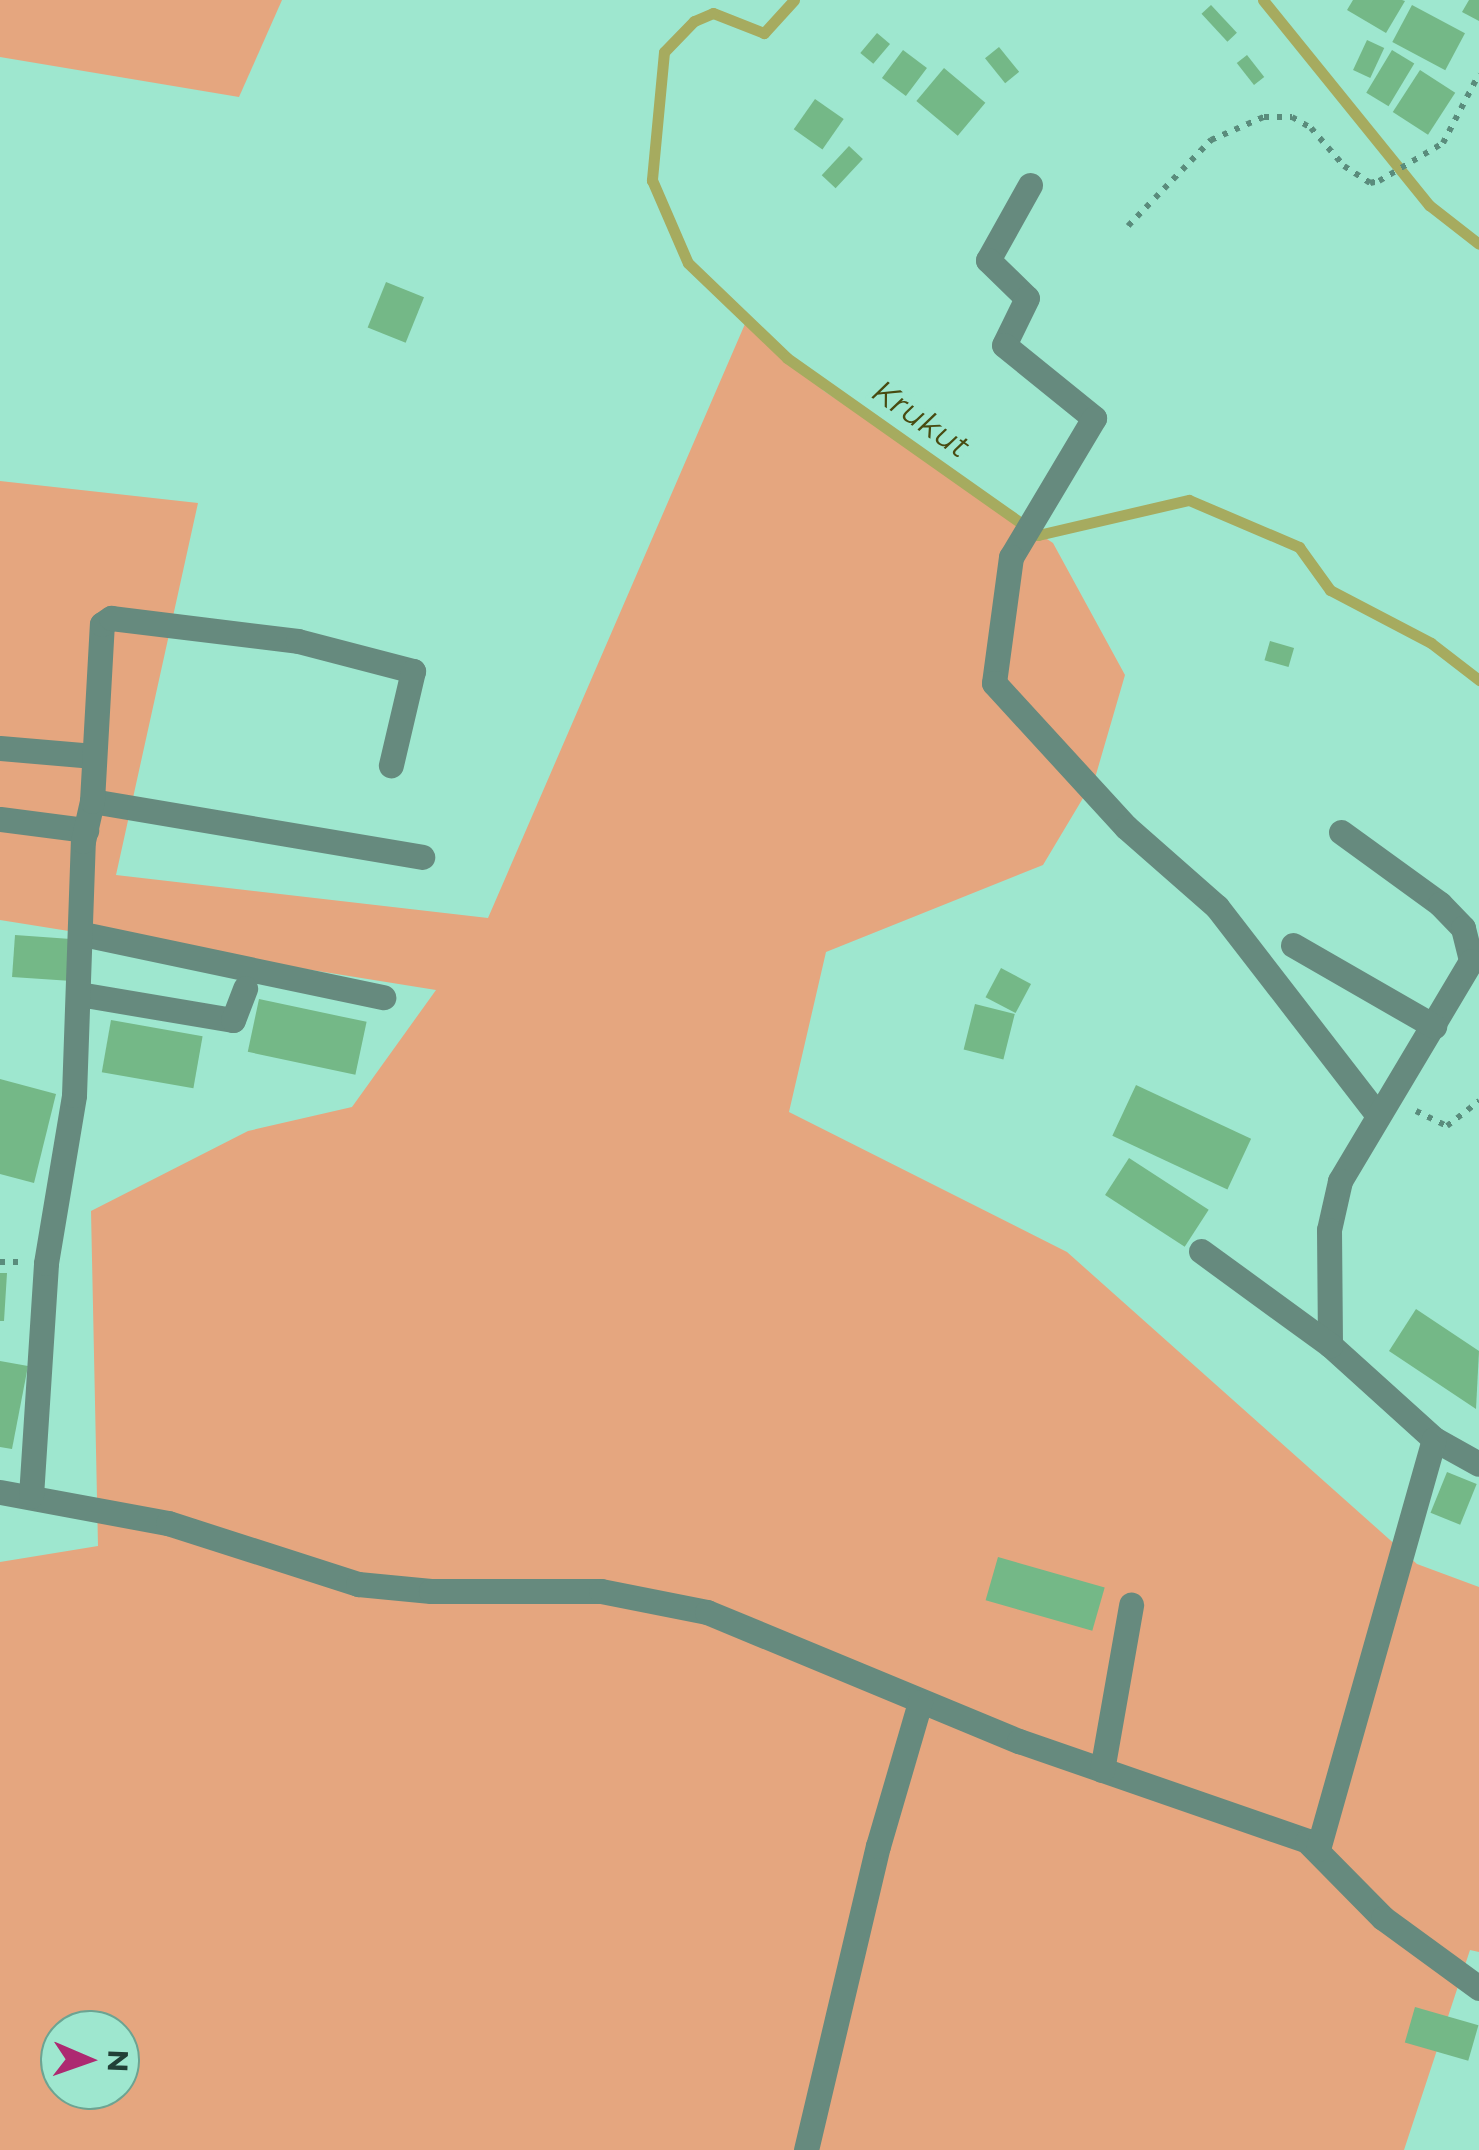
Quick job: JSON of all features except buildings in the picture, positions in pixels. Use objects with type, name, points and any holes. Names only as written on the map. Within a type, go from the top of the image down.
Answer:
[{"type":"street","points":[[1030,184],[988,260],[1027,298],[1004,345],[1094,418],[1011,557],[994,683],[1126,827],[1218,908],[1384,1103]]},
{"type":"street","points":[[31,1496],[46,1263],[74,1095],[99,636],[111,618],[298,641],[413,670],[391,765]]},
{"type":"street","points":[[0,748],[94,756]]},
{"type":"street","points":[[92,802],[422,857]]},
{"type":"street","points":[[0,819],[86,830]]},
{"type":"street","points":[[1330,1345],[1329,1230],[1340,1181],[1384,1103],[1475,965],[1463,928],[1440,904],[1341,832]]},
{"type":"street","points":[[83,934],[383,997]]},
{"type":"street","points":[[1293,946],[1434,1026]]},
{"type":"street","points":[[79,994],[233,1020],[244,988]]},
{"type":"street","points":[[1201,1251],[1330,1345],[1434,1439],[1479,1464]]},
{"type":"street","points":[[1318,1849],[1434,1439]]},
{"type":"street","points":[[0,1492],[168,1523],[358,1584],[431,1591],[601,1591],[668,1601],[747,1627],[920,1702],[1102,1770],[1262,1822],[1318,1849],[1383,1918],[1479,1988]]},
{"type":"street","points":[[1102,1770],[1130,1605]]},
{"type":"street","points":[[806,2150],[878,1846],[920,1702]]},
{"type":"path","points":[[1128,226],[1211,140],[1264,117],[1292,117],[1311,128],[1344,166],[1370,183],[1380,181],[1443,143],[1479,74]]},
{"type":"path","points":[[1384,1103],[1438,1127],[1478,1104]]},
{"type":"shaded area","points":[[0,0],[282,0],[239,97],[0,57]]},
{"type":"shaded area","points":[[748,317],[824,391],[1053,543],[1125,675],[1095,778],[1043,865],[826,952],[789,1112],[1067,1252],[1417,1564],[1479,1587],[1479,1952],[1470,1950],[1404,2150],[0,2150],[0,1562],[98,1546],[91,1211],[248,1131],[352,1107],[436,990],[0,920],[0,481],[198,503],[116,875],[488,918]]},
{"type":"waterway","name":"Krukut","points":[[794,0],[764,33],[713,13],[694,21],[664,52],[652,180],[688,263],[787,358],[1038,535],[1189,500],[1299,547],[1330,590],[1431,643],[1479,680]]},
{"type":"waterway","points":[[1263,0],[1429,205],[1479,244]]}]
